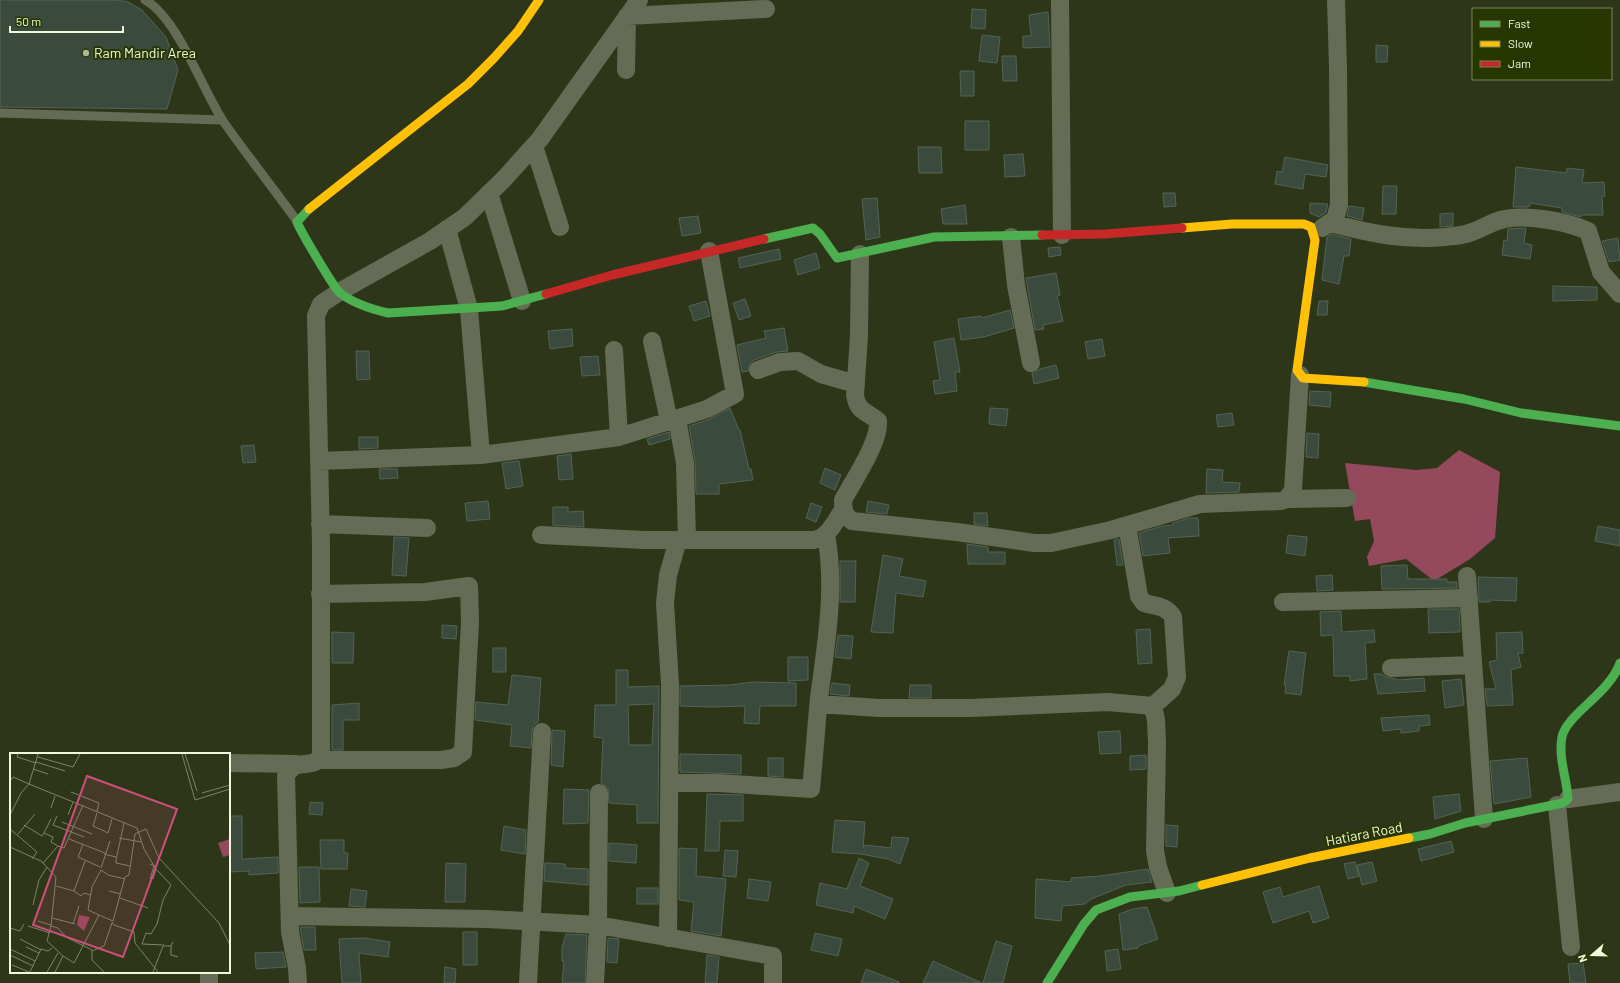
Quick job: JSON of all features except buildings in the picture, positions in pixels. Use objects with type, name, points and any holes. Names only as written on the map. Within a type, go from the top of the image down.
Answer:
[{"type":"street","points":[[538,0],[507,45],[436,112],[339,183],[305,212],[297,222],[337,289],[367,308],[388,312],[469,309],[502,306],[612,275],[709,251],[813,228],[819,230],[831,253],[837,258],[934,237],[1011,237],[1232,224],[1304,224],[1311,227],[1314,232],[1315,240],[1298,370],[1300,375],[1293,490],[1287,499]]},
{"type":"street","points":[[319,760],[321,755],[320,524],[316,316],[321,304],[337,289],[395,261],[448,229],[465,216],[489,193],[534,146],[638,0]]},
{"type":"street","points":[[1060,0],[1062,235]]},
{"type":"street","points":[[1314,232],[1331,223],[1337,213],[1339,205],[1336,0]]},
{"type":"street","points":[[627,16],[766,9]]},
{"type":"street","points":[[626,70],[627,16]]},
{"type":"street","points":[[534,146],[560,227]]},
{"type":"street","points":[[489,193],[522,301]]},
{"type":"street","points":[[1331,223],[1370,233],[1399,237],[1443,237],[1468,234],[1506,219],[1533,218],[1574,224],[1588,231],[1601,272],[1620,294]]},
{"type":"street","points":[[448,229],[469,309],[481,455]]},
{"type":"street","points":[[1011,237],[1016,285],[1031,363]]},
{"type":"street","points":[[319,461],[481,455],[619,437],[707,409],[734,394],[709,251]]},
{"type":"street","points":[[860,254],[856,384],[857,404],[862,411],[878,421],[879,429],[875,440],[843,500],[843,510],[846,517],[852,521],[957,532],[1034,543],[1066,540],[1127,525],[1200,504],[1281,501],[1287,499],[1347,498]]},
{"type":"street","points":[[652,341],[685,463],[682,540],[668,575],[665,603],[670,684],[668,938]]},
{"type":"street","points":[[614,350],[619,437]]},
{"type":"street","points":[[758,370],[780,362],[798,361],[822,374],[856,384]]},
{"type":"street","points":[[1300,375],[1310,380],[1375,384],[1464,398],[1521,413],[1620,426]]},
{"type":"street","points":[[541,535],[682,540],[814,540],[821,539],[826,535],[843,510]]},
{"type":"street","points":[[320,524],[427,528]]},
{"type":"street","points":[[819,704],[879,708],[970,708],[1108,702],[1153,706],[1172,689],[1177,677],[1173,617],[1170,611],[1164,608],[1144,603],[1140,596],[1127,525]]},
{"type":"street","points":[[670,783],[718,783],[811,789],[828,630],[830,554],[826,535]]},
{"type":"street","points":[[1467,576],[1484,819]]},
{"type":"street","points":[[230,763],[296,764],[313,763],[319,760],[441,760],[454,758],[463,752],[470,622],[469,586],[425,592],[320,594]]},
{"type":"street","points":[[1283,602],[1468,598]]},
{"type":"street","points":[[1571,947],[1562,802],[1568,788],[1562,747],[1563,732],[1568,724],[1588,706],[1618,672],[1620,663]]},
{"type":"street","points":[[1391,668],[1473,666]]},
{"type":"street","points":[[1153,706],[1156,728],[1155,851],[1158,867],[1167,892]]},
{"type":"street","points":[[528,983],[542,732]]},
{"type":"street","points":[[296,764],[289,769],[286,776],[290,932],[297,968],[298,983]]},
{"type":"street","points":[[1562,802],[1620,792]]},
{"type":"street","points":[[595,983],[598,925],[599,793]]},
{"type":"street","name":"Hatiara Road","points":[[1046,983],[1084,924],[1096,910],[1130,897],[1167,892],[1310,858],[1430,834],[1484,819],[1562,802]]},
{"type":"street","points":[[290,916],[480,919],[598,925],[773,956],[773,983]]},
{"type":"lane","points":[[145,0],[155,6],[172,29],[222,120],[297,222]]},
{"type":"lane","points":[[0,113],[222,120]]},
{"type":"shaded area","points":[[1459,450],[1500,472],[1495,538],[1470,559],[1434,581],[1406,559],[1369,566],[1367,557],[1374,541],[1370,519],[1355,521],[1345,463],[1416,470],[1437,468]]},
{"type":"traffic: fast","points":[[309,209],[297,222],[305,237],[340,293],[363,306],[388,313],[502,306],[546,294]]},
{"type":"traffic: fast","points":[[764,239],[813,228],[820,234],[837,258],[934,237],[1042,235]]},
{"type":"traffic: fast","points":[[1364,382],[1464,399],[1521,413],[1620,426]]},
{"type":"traffic: fast","points":[[1409,838],[1430,834],[1465,823],[1563,803],[1568,799],[1561,753],[1562,737],[1565,729],[1571,720],[1607,684],[1615,674],[1620,663]]},
{"type":"traffic: fast","points":[[1047,983],[1084,924],[1096,910],[1130,897],[1179,891],[1202,885]]},
{"type":"traffic: slow","points":[[309,209],[468,84],[518,31],[539,0]]},
{"type":"traffic: slow","points":[[1182,228],[1232,224],[1304,224],[1311,227],[1315,240],[1297,370],[1303,378],[1364,382]]},
{"type":"traffic: slow","points":[[1202,885],[1310,858],[1409,838]]},
{"type":"traffic: jam","points":[[1042,235],[1105,234],[1182,228]]},
{"type":"traffic: jam","points":[[546,294],[612,275],[764,239]]},
{"type":"place","name":"Ram Mandir Area","points":[[86,53]]}]
